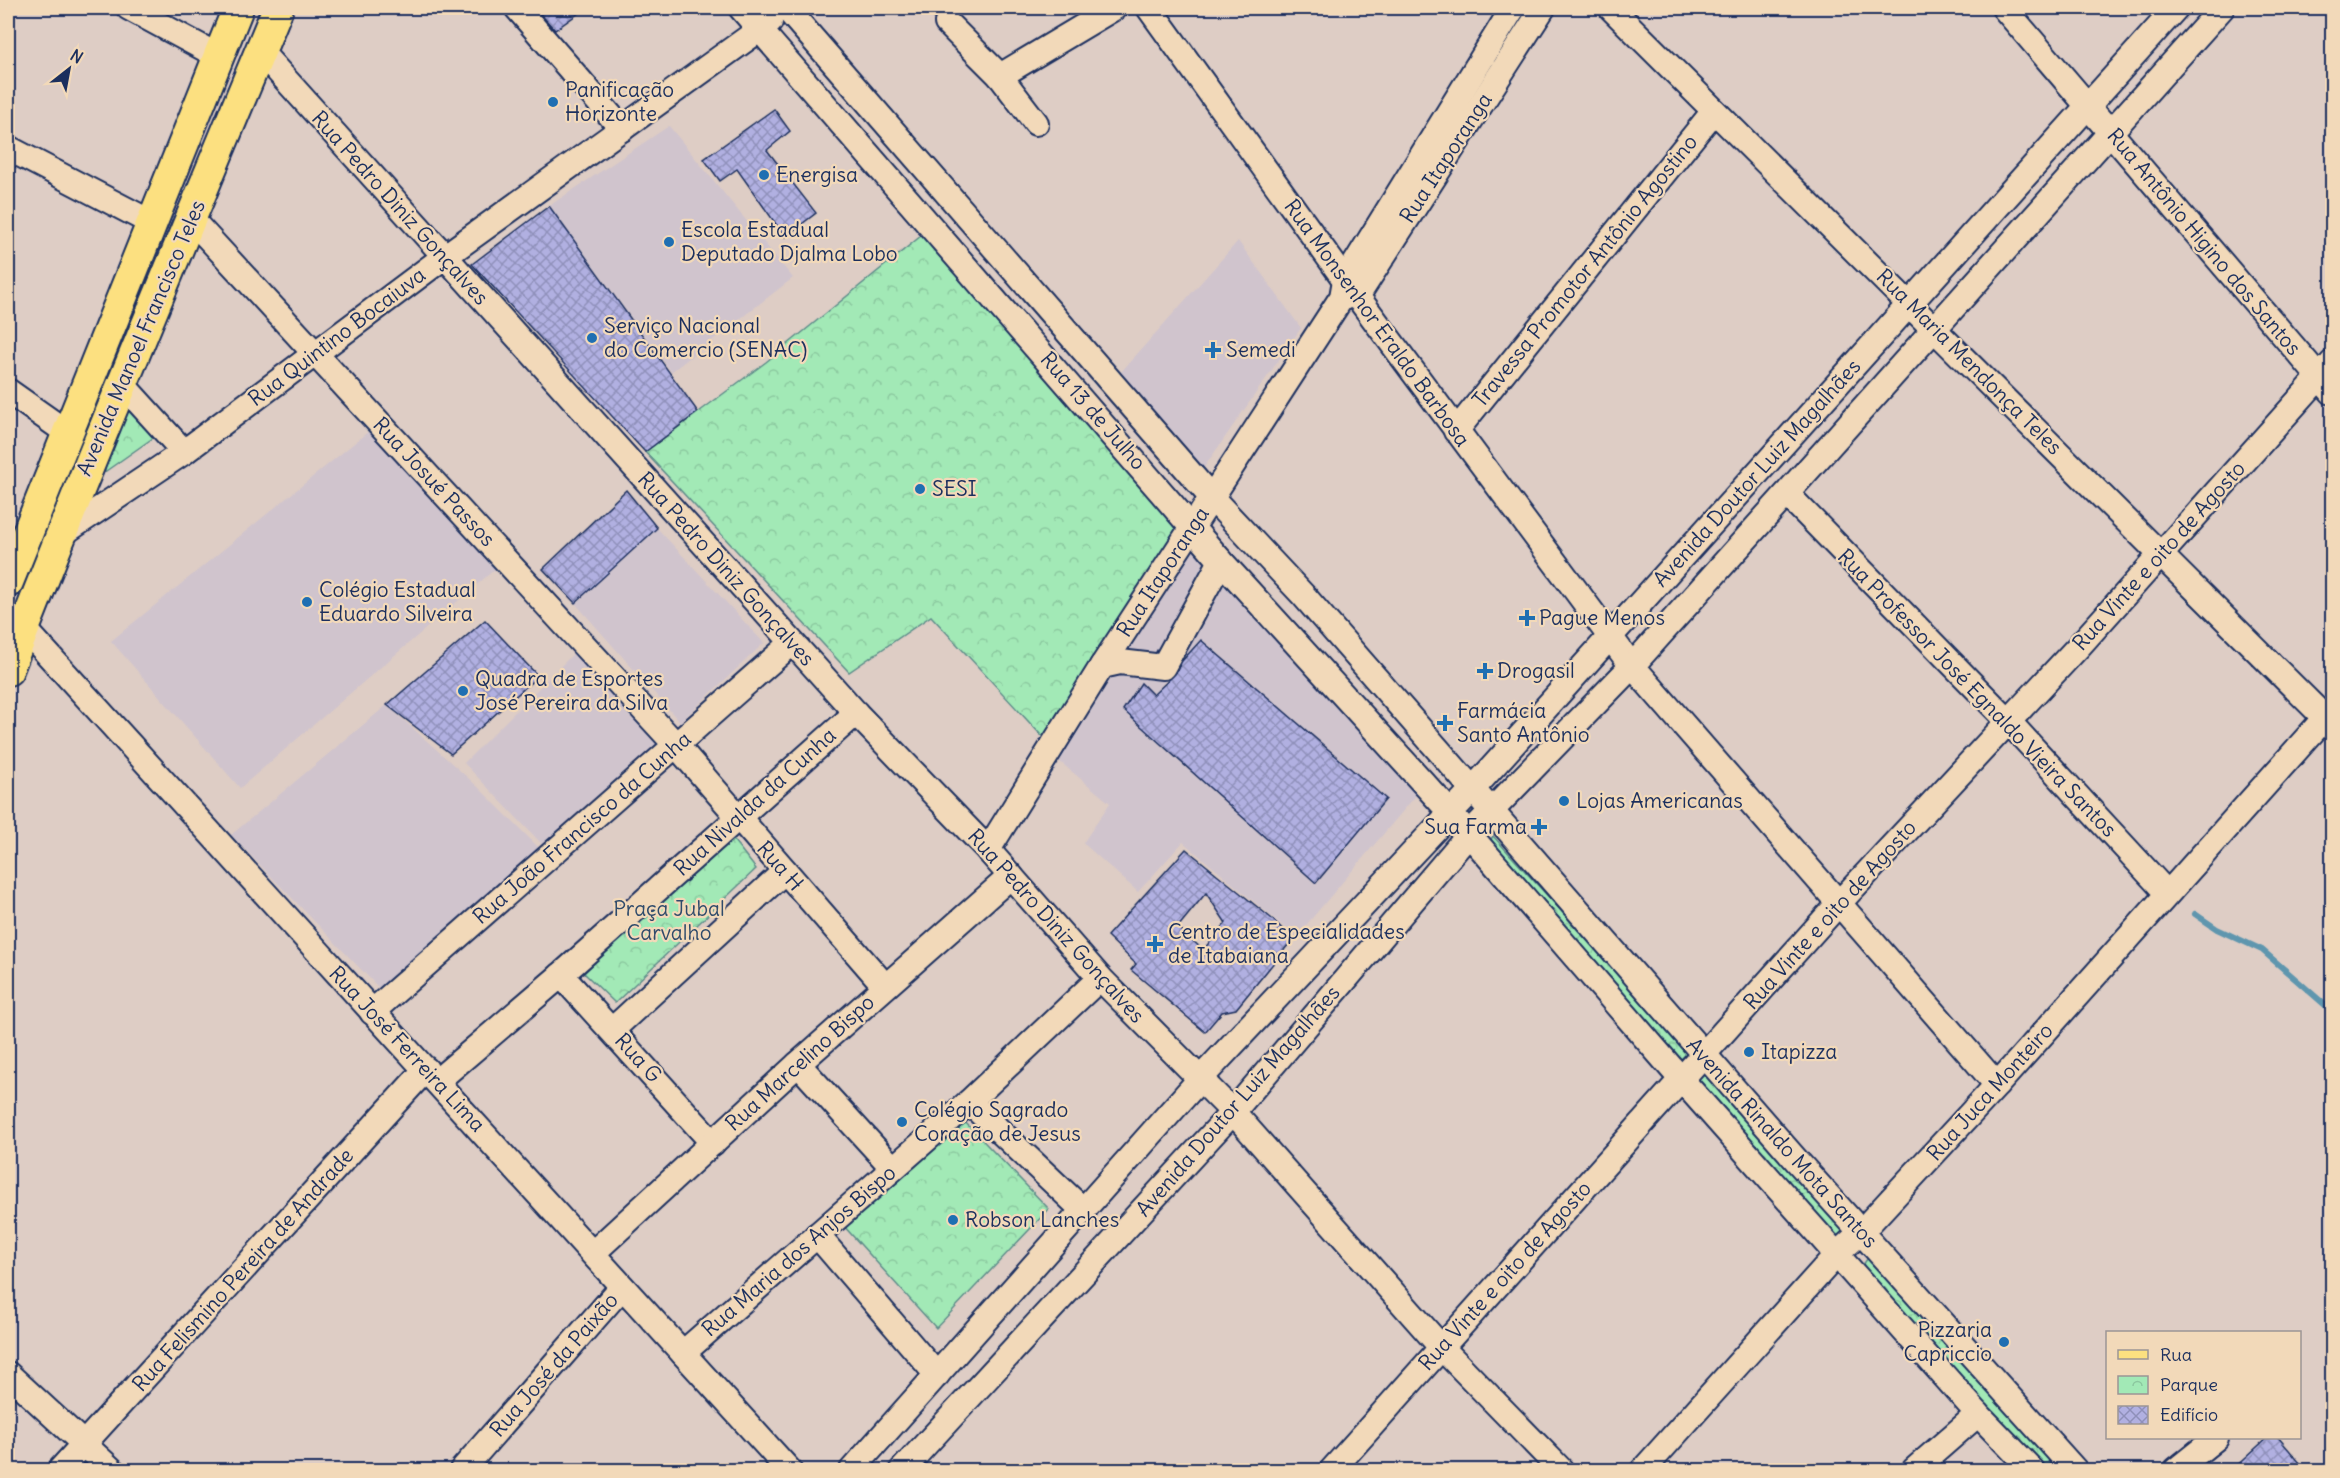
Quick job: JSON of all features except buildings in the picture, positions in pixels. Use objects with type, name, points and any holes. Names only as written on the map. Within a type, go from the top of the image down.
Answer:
[{"type":"main road","name":"Avenida Manoel Francisco Teles","points":[[8,582],[238,8]]},
{"type":"main road","name":"Avenida Manoel Francisco Teles","points":[[8,670],[59,536],[278,8]]},
{"type":"street","points":[[129,8],[218,56]]},
{"type":"street","points":[[518,8],[622,129]]},
{"type":"street","name":"Rua 13 de Julho","points":[[741,8],[1221,561],[1449,811]]},
{"type":"street","name":"Rua Quintino Bocaiuva","points":[[59,536],[184,452],[444,256],[788,8]]},
{"type":"street","name":"Rua 13 de Julho","points":[[788,8],[1211,497],[1304,596],[1472,790]]},
{"type":"street","points":[[1000,76],[1114,8]]},
{"type":"street","name":"Rua Monsenhor Eraldo Barbosa","points":[[1149,8],[1348,291],[1632,666],[1997,1085]]},
{"type":"street","name":"Rua Itaporanga","points":[[1348,291],[1513,8]]},
{"type":"street","name":"Rua Itaporanga","points":[[988,850],[1102,666],[1211,497],[1348,291],[1543,8]]},
{"type":"street","name":"Rua Maria Mendonça Teles","points":[[1611,8],[2161,553],[2329,714]]},
{"type":"street","name":"Rua Antônio Higino dos Santos","points":[[2004,8],[2328,378]]},
{"type":"street","name":"Avenida Doutor Luiz Magalhães","points":[[902,1470],[1233,1112],[1469,834],[1632,666],[1935,328],[2098,118],[2176,8]]},
{"type":"street","name":"Avenida Doutor Luiz Magalhães","points":[[852,1470],[1200,1079],[1449,811],[1472,790],[1910,304],[2098,118],[2222,8]]},
{"type":"street","points":[[947,23],[1000,76],[1036,123]]},
{"type":"street","name":"Rua Pedro Diniz Gonçalves","points":[[260,51],[856,713],[988,850],[1100,978],[1233,1112],[1441,1347],[1561,1470]]},
{"type":"street","name":"Travessa Promotor Antônio Agostino","points":[[1456,431],[1714,111]]},
{"type":"street","points":[[8,148],[152,223]]},
{"type":"street","name":"Rua Josué Passos","points":[[191,219],[676,745]]},
{"type":"street","name":"Rua Vinte e oito de Agosto","points":[[1332,1470],[1839,903],[2009,722],[2161,553],[2328,378]]},
{"type":"street","points":[[123,386],[184,452]]},
{"type":"street","points":[[8,391],[69,434]]},
{"type":"street","name":"Rua Professor José Egnaldo Vieira Santos","points":[[1787,494],[2009,722],[2167,894]]},
{"type":"street","points":[[1102,666],[1120,662],[1163,667],[1221,561]]},
{"type":"street","name":"Rua José Ferreira Lima","points":[[24,627],[789,1470]]},
{"type":"street","name":"Rua João Francisco da Cunha","points":[[372,1012],[792,643]]},
{"type":"street","name":"Rua Nivalda da Cunha","points":[[431,1075],[561,975],[856,713]]},
{"type":"street","name":"Rua Juca Monteiro","points":[[1643,1470],[1837,1254],[1861,1232],[1997,1085],[2329,714]]},
{"type":"street","name":"Rua H","points":[[676,745],[885,986]]},
{"type":"street","name":"Avenida Rinaldo Mota Santos","points":[[1472,790],[1494,810],[1703,1055],[2075,1470]]},
{"type":"street","name":"Avenida Rinaldo Mota Santos","points":[[1449,811],[1681,1079],[1978,1414],[2032,1470]]},
{"type":"street","points":[[612,1030],[785,871]]},
{"type":"street","name":"Rua Marcelino Bispo","points":[[593,1252],[798,1064],[1011,876]]},
{"type":"street","name":"Rua G","points":[[561,975],[713,1143]]},
{"type":"street","name":"Rua Maria dos Anjos Bispo","points":[[683,1353],[969,1102],[1100,978]]},
{"type":"street","points":[[798,1064],[893,1168]]},
{"type":"street","name":"Rua Felismino Pereira de Andrade","points":[[60,1470],[431,1075]]},
{"type":"street","points":[[969,1102],[1084,1211]]},
{"type":"street","points":[[817,1235],[937,1375]]},
{"type":"street","name":"Rua José da Paixão","points":[[462,1470],[622,1287]]},
{"type":"street","points":[[8,1374],[112,1470]]},
{"type":"street","points":[[1914,1470],[1978,1414]]},
{"type":"street","points":[[2176,1470],[2214,1439]]},
{"type":"shaded area","name":"Escola Estadual Deputado Djalma Lobo","points":[[669,126],[793,278],[671,372],[549,206]]},
{"type":"shaded area","name":"Semedi","points":[[1238,241],[1301,328],[1203,469],[1121,372]]},
{"type":"shaded area","name":"Colégio Estadual Eduardo Silveira","points":[[369,431],[501,564],[240,788],[111,641]]},
{"type":"shaded area","points":[[657,528],[764,643],[680,722],[575,603]]},
{"type":"shaded area","points":[[1200,536],[1419,792],[1296,937],[1183,842],[1138,892],[1083,843],[1110,803],[1059,761]],"holes":[[[1201,640],[1386,799],[1317,883],[1124,710],[1141,683],[1153,695]]]},
{"type":"shaded area","points":[[573,654],[658,742],[542,844],[464,763]]},
{"type":"shaded area","points":[[387,705],[478,787],[542,851],[379,988],[231,835]]},
{"type":"green space","name":"SESI","points":[[932,227],[1193,527],[1052,747],[931,616],[849,672],[645,452],[766,362]]},
{"type":"green space","points":[[116,400],[160,433],[79,490]]},
{"type":"green space","points":[[1493,836],[1689,1051],[1680,1060],[1488,844]]},
{"type":"green space","name":"Praça Jubal Carvalho","points":[[731,837],[756,869],[615,1003],[584,973],[651,906]]},
{"type":"green space","points":[[1705,1073],[1851,1228],[1831,1246],[1684,1076]]},
{"type":"green space","points":[[959,1116],[1049,1209],[936,1328],[842,1224]]},
{"type":"green space","points":[[1870,1255],[2064,1470],[2048,1470],[1860,1269]]},
{"type":"waterway","points":[[2195,914],[2217,929],[2262,950],[2332,1011]]},
{"type":"place","name":"Panificação Horizonte","points":[[553,102]]},
{"type":"place","name":"Energisa","points":[[764,175]]},
{"type":"place","name":"Escola Estadual Deputado Djalma Lobo","points":[[669,242]]},
{"type":"place","name":"Serviço Nacional do Comercio (SENAC)","points":[[592,338]]},
{"type":"place","name":"Semedi","points":[[1213,350]]},
{"type":"place","name":"SESI","points":[[920,489]]},
{"type":"place","name":"Colégio Estadual Eduardo Silveira","points":[[307,602]]},
{"type":"place","name":"Pague Menos","points":[[1527,618]]},
{"type":"place","name":"Drogasil","points":[[1485,671]]},
{"type":"place","name":"Quadra de Esportes José Pereira da Silva","points":[[463,691]]},
{"type":"place","name":"Farmácia Santo Antônio","points":[[1445,723]]},
{"type":"place","name":"Lojas Americanas","points":[[1564,801]]},
{"type":"place","name":"Sua Farma","points":[[1539,827]]},
{"type":"place","name":"Centro de Especialidades de Itabaiana","points":[[1155,944]]},
{"type":"place","name":"Itapizza","points":[[1749,1052]]},
{"type":"place","name":"Colégio Sagrado Coração de Jesus","points":[[902,1122]]},
{"type":"place","name":"Robson Lanches","points":[[953,1220]]},
{"type":"place","name":"Pizzaria Capriccio","points":[[2004,1342]]}]
